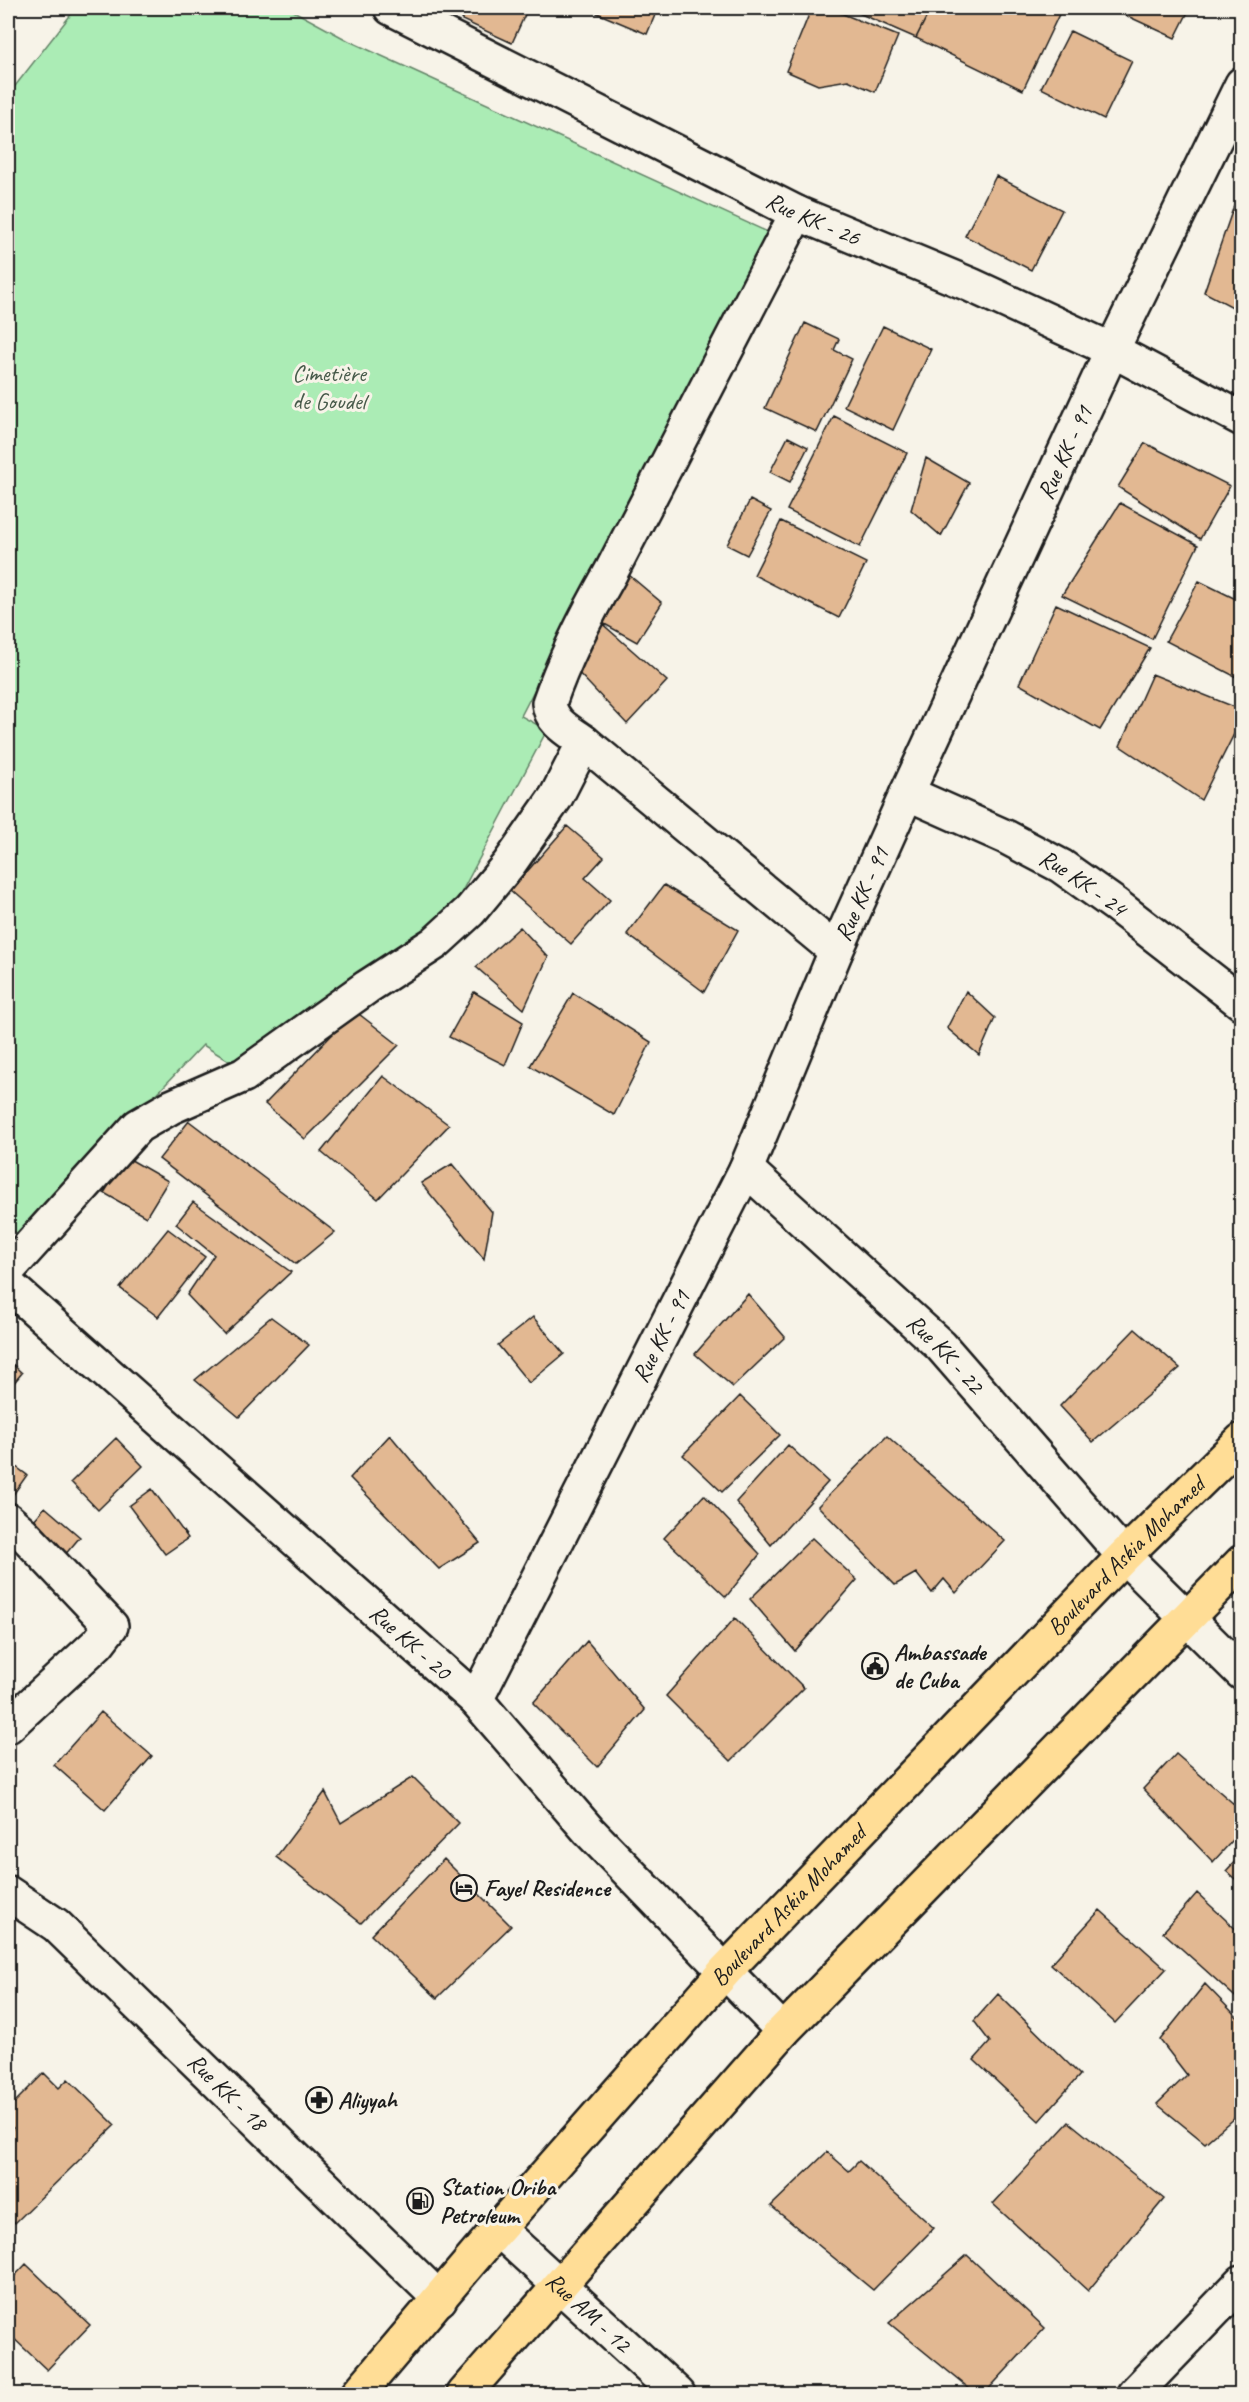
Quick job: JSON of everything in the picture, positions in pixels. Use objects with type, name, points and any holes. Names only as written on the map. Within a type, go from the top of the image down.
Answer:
[{"type":"main road","name":"Boulevard Askia Mohamed","points":[[358,2394],[498,2229],[726,1970],[1124,1556],[1242,1440]]},
{"type":"main road","points":[[464,2394],[783,2031],[1242,1562]]},
{"type":"street","name":"Rue KK - 26","points":[[391,8],[797,213],[971,285],[1112,350],[1242,419]]},
{"type":"street","name":"Rue KK - 91","points":[[476,1700],[746,1169],[836,951],[907,793],[1112,350],[1242,84]]},
{"type":"street","points":[[797,213],[622,552],[589,611],[549,703],[554,720],[584,742],[836,951]]},
{"type":"street","points":[[8,1270],[138,1126],[171,1107],[244,1075],[367,987],[435,943],[470,911],[509,864],[555,797],[584,742]]},
{"type":"street","name":"Rue KK - 24","points":[[907,793],[1006,837],[1061,866],[1116,905],[1242,1003]]},
{"type":"street","name":"Rue KK - 22","points":[[746,1169],[941,1347],[1124,1556],[1242,1673]]},
{"type":"street","name":"Rue KK - 20","points":[[8,1285],[476,1700],[589,1831],[783,2031]]},
{"type":"street","points":[[8,1520],[111,1626],[98,1643],[8,1726]]},
{"type":"street","name":"Rue KK - 18","points":[[8,1893],[56,1925],[440,2299]]},
{"type":"street","name":"Rue AM - 12","points":[[498,2229],[678,2394]]},
{"type":"street","points":[[1134,2394],[1240,2286]]},
{"type":"green space","name":"Cimetière de Goudel","points":[[76,8],[288,8],[349,41],[770,233],[521,716],[547,730],[449,916],[239,1067],[203,1045],[21,1237],[8,1226],[8,95]]},
{"type":"building","points":[[468,8],[528,8],[512,43],[462,20]]},
{"type":"building","points":[[599,8],[658,8],[647,34],[597,13]]},
{"type":"building","points":[[828,8],[898,36],[875,92],[848,80],[818,85],[786,71],[810,12]]},
{"type":"building","points":[[847,8],[931,8],[916,38]]},
{"type":"building","points":[[931,8],[1062,8],[1023,90],[916,38]]},
{"type":"building","points":[[1110,8],[1190,8],[1175,38]]},
{"type":"building","points":[[1070,31],[1132,61],[1104,119],[1041,88]]},
{"type":"building","points":[[996,176],[1062,210],[1031,270],[965,236]]},
{"type":"building","points":[[1235,203],[1242,205],[1242,312],[1204,292]]},
{"type":"building","points":[[805,323],[839,339],[834,350],[852,359],[817,432],[765,408]]},
{"type":"building","points":[[883,326],[931,349],[893,430],[844,406]]},
{"type":"building","points":[[834,416],[907,453],[860,547],[787,510]]},
{"type":"building","points":[[788,437],[808,447],[790,482],[770,472]]},
{"type":"building","points":[[1145,443],[1230,486],[1200,539],[1118,487]]},
{"type":"building","points":[[926,458],[969,483],[941,536],[911,510]]},
{"type":"building","points":[[750,500],[771,511],[747,555],[727,545]]},
{"type":"building","points":[[1120,503],[1198,545],[1152,639],[1062,595]]},
{"type":"building","points":[[781,521],[866,563],[839,618],[754,575]]},
{"type":"building","points":[[629,575],[662,603],[637,642],[599,621]]},
{"type":"building","points":[[1199,581],[1242,602],[1242,680],[1166,641]]},
{"type":"building","points":[[1056,604],[1150,648],[1100,730],[1019,684]]},
{"type":"building","points":[[599,621],[667,681],[627,724],[573,667]]},
{"type":"building","points":[[1152,674],[1242,710],[1242,718],[1201,800],[1120,746]]},
{"type":"building","points":[[567,826],[604,857],[585,878],[610,900],[571,944],[510,891]]},
{"type":"building","points":[[664,885],[738,930],[704,992],[627,934]]},
{"type":"building","points":[[520,927],[548,957],[524,1009],[476,967]]},
{"type":"building","points":[[966,991],[995,1018],[979,1055],[947,1028]]},
{"type":"building","points":[[474,992],[523,1022],[505,1065],[449,1037]]},
{"type":"building","points":[[573,993],[651,1042],[614,1115],[530,1066]]},
{"type":"building","points":[[355,1011],[399,1045],[305,1139],[265,1104]]},
{"type":"building","points":[[383,1076],[449,1125],[378,1199],[321,1152]]},
{"type":"building","points":[[189,1121],[335,1232],[296,1264],[159,1159]]},
{"type":"building","points":[[126,1157],[168,1181],[146,1217],[104,1193]]},
{"type":"building","points":[[452,1164],[492,1212],[484,1259],[421,1183]]},
{"type":"building","points":[[193,1202],[291,1272],[224,1334],[187,1295],[214,1255],[176,1224]]},
{"type":"building","points":[[168,1229],[205,1257],[158,1317],[120,1288]]},
{"type":"building","points":[[748,1294],[785,1337],[733,1387],[695,1354]]},
{"type":"building","points":[[271,1317],[309,1345],[239,1417],[195,1380]]},
{"type":"building","points":[[533,1317],[564,1354],[529,1383],[498,1345]]},
{"type":"building","points":[[1135,1329],[1180,1368],[1093,1442],[1060,1406]]},
{"type":"building","points":[[8,1360],[22,1373],[8,1390]]},
{"type":"building","points":[[740,1396],[780,1435],[722,1492],[683,1455]]},
{"type":"building","points":[[390,1435],[480,1543],[439,1569],[350,1478]]},
{"type":"building","points":[[887,1436],[1005,1541],[956,1593],[944,1579],[932,1593],[916,1573],[895,1585],[818,1506]]},
{"type":"building","points":[[116,1438],[143,1466],[98,1510],[71,1482]]},
{"type":"building","points":[[788,1445],[828,1482],[771,1545],[736,1502]]},
{"type":"building","points":[[8,1461],[27,1475],[8,1502]]},
{"type":"building","points":[[152,1489],[188,1538],[165,1554],[129,1506]]},
{"type":"building","points":[[704,1495],[760,1554],[726,1597],[664,1538]]},
{"type":"building","points":[[45,1507],[80,1537],[58,1563],[23,1533]]},
{"type":"building","points":[[812,1538],[857,1580],[795,1651],[750,1599]]},
{"type":"building","points":[[735,1618],[804,1688],[731,1761],[666,1696]]},
{"type":"building","points":[[587,1641],[645,1710],[597,1767],[533,1703]]},
{"type":"building","points":[[101,1712],[152,1756],[105,1810],[54,1765]]},
{"type":"building","points":[[1176,1754],[1242,1811],[1242,1830],[1213,1862],[1143,1789]]},
{"type":"building","points":[[413,1777],[459,1823],[361,1923],[276,1857],[325,1792],[341,1823]]},
{"type":"building","points":[[1242,1854],[1242,1885],[1226,1871]]},
{"type":"building","points":[[444,1859],[511,1926],[437,1998],[371,1935]]},
{"type":"building","points":[[1197,1893],[1242,1935],[1242,2003],[1163,1932]]},
{"type":"building","points":[[1100,1910],[1166,1969],[1115,2023],[1051,1964]]},
{"type":"building","points":[[1205,1984],[1242,2022],[1242,2111],[1205,2143],[1157,2104],[1187,2075],[1160,2040]]},
{"type":"building","points":[[998,1994],[1080,2075],[1039,2121],[974,2060],[990,2042],[974,2021]]},
{"type":"building","points":[[44,2073],[59,2088],[68,2079],[115,2125],[15,2223],[8,2215],[8,2134],[13,2128],[8,2123],[8,2109]]},
{"type":"building","points":[[1069,2122],[1164,2199],[1088,2291],[993,2204]]},
{"type":"building","points":[[827,2152],[849,2171],[859,2161],[934,2228],[873,2290],[771,2206]]},
{"type":"building","points":[[967,2255],[1045,2328],[984,2394],[976,2394],[889,2323]]},
{"type":"building","points":[[26,2264],[90,2325],[47,2370],[8,2333],[8,2283]]},
{"type":"place","name":"Ambassade de Cuba","points":[[875,1666]]},
{"type":"place","name":"Fayel Residence","points":[[464,1888]]},
{"type":"place","name":"Aliyyah","points":[[319,2100]]},
{"type":"place","name":"Station Oriba Petroleum","points":[[420,2201]]}]
